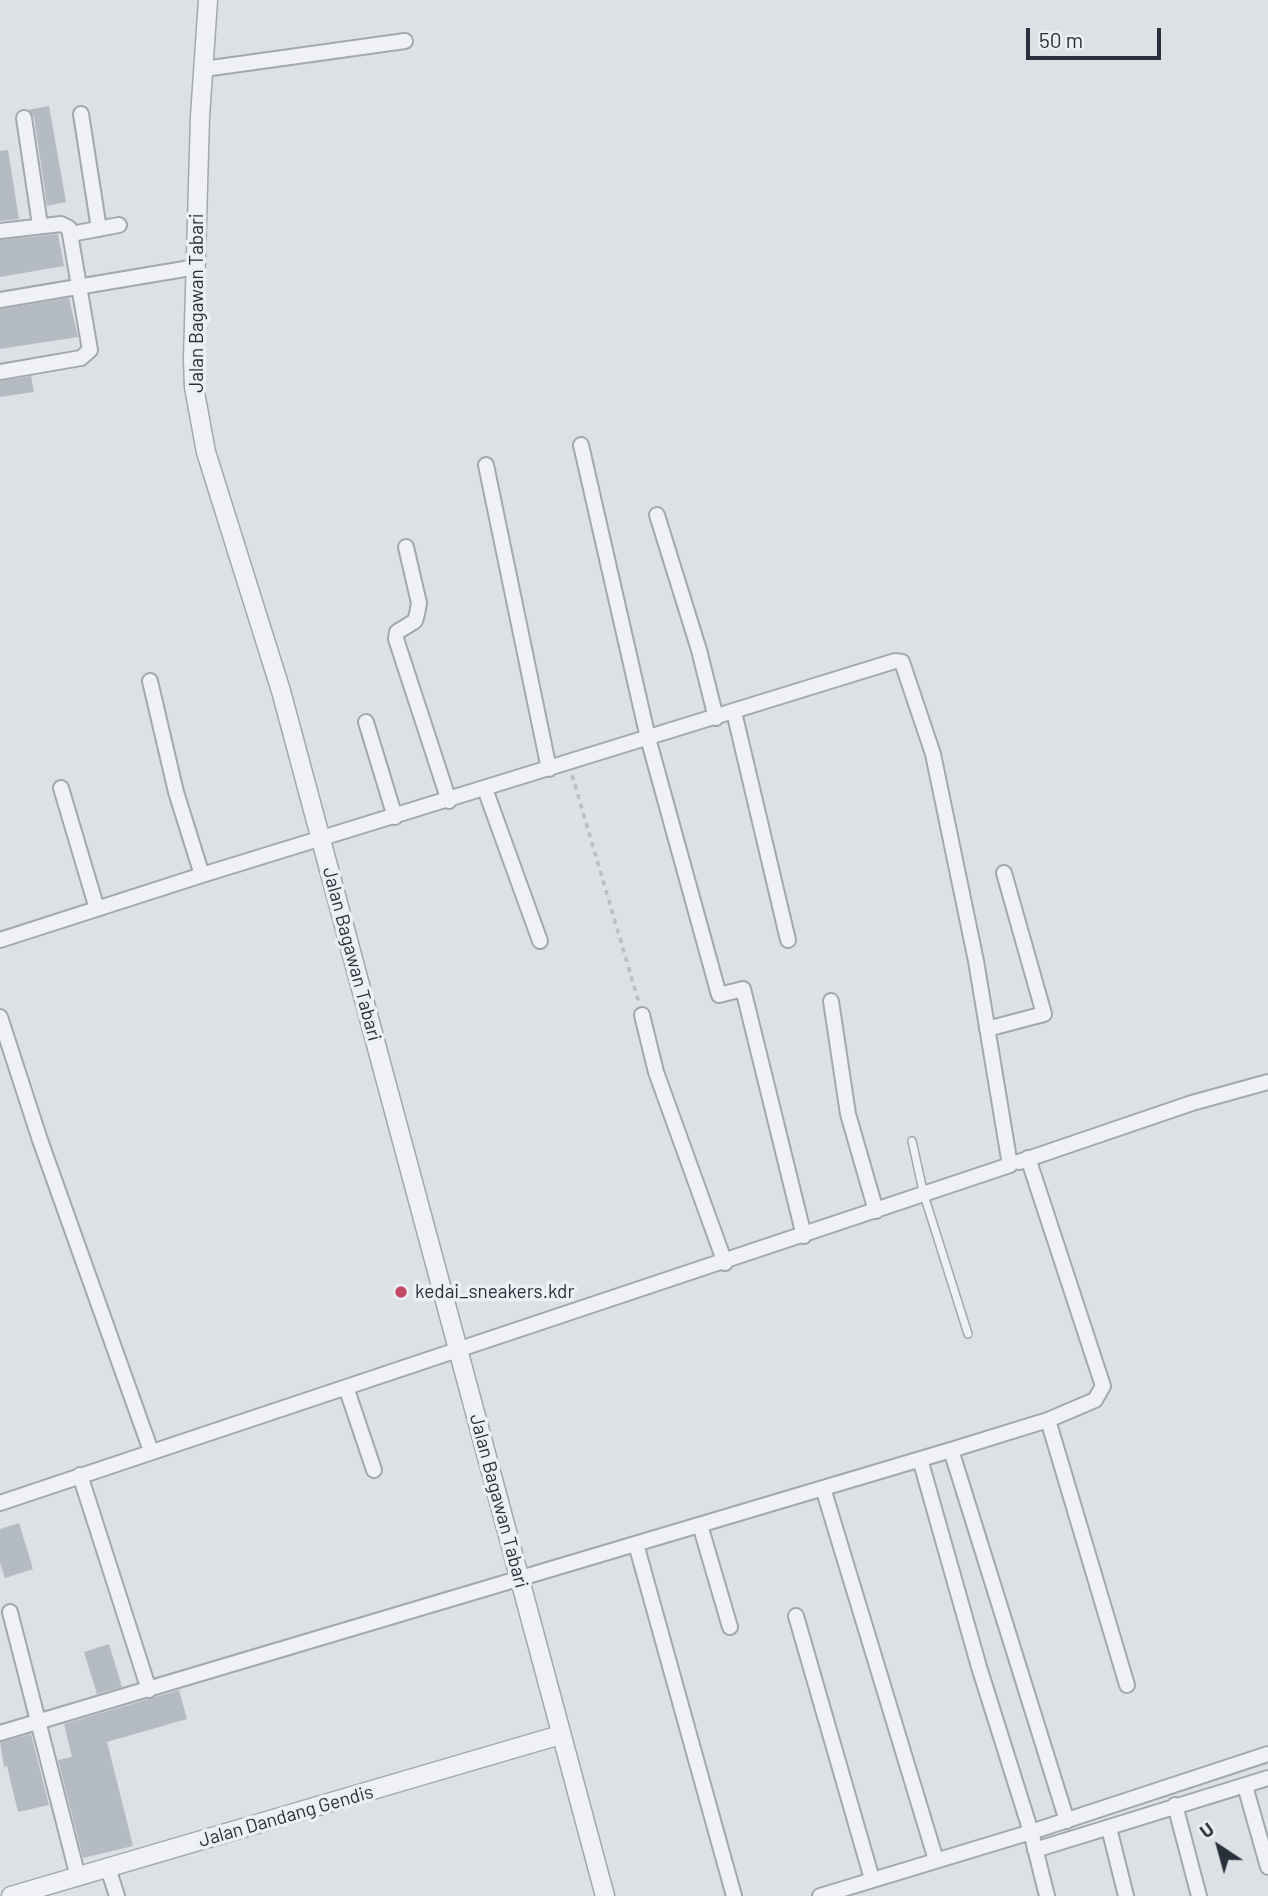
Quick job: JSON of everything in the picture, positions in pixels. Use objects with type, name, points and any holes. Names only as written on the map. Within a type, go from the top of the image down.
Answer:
[{"type":"street","name":"Jalan Bagawan Tabari","points":[[208,0],[200,117],[194,387],[206,452],[281,691],[605,1896]]},
{"type":"street","points":[[204,69],[405,41]]},
{"type":"street","points":[[81,114],[99,229]]},
{"type":"street","points":[[24,118],[40,225]]},
{"type":"street","points":[[0,231],[65,224],[71,234],[89,353],[80,358],[0,372]]},
{"type":"street","points":[[71,234],[119,225]]},
{"type":"street","points":[[0,300],[196,267]]},
{"type":"street","points":[[581,445],[648,738],[719,995],[743,989],[804,1236]]},
{"type":"street","points":[[486,465],[549,769]]},
{"type":"street","points":[[657,515],[699,650],[716,718]]},
{"type":"street","points":[[406,547],[419,603],[418,614],[415,621],[397,632],[396,639],[449,801]]},
{"type":"street","points":[[0,940],[895,661],[902,662],[933,754],[987,1029],[1010,1165]]},
{"type":"street","points":[[150,681],[176,792],[202,875]]},
{"type":"street","points":[[734,712],[788,940]]},
{"type":"street","points":[[366,723],[395,817]]},
{"type":"street","points":[[61,788],[97,909]]},
{"type":"street","points":[[485,789],[540,941]]},
{"type":"street","points":[[987,1029],[1044,1014],[1004,873]]},
{"type":"street","points":[[831,1000],[848,1114],[876,1211]]},
{"type":"street","points":[[642,1015],[656,1072],[725,1263]]},
{"type":"street","points":[[0,1017],[62,1205],[151,1451]]},
{"type":"street","points":[[0,1503],[725,1263],[1179,1107],[1268,1082]]},
{"type":"street","points":[[0,1733],[951,1450],[1048,1420],[1095,1400],[1103,1385],[1028,1158]]},
{"type":"street","points":[[346,1387],[374,1470]]},
{"type":"street","points":[[1048,1420],[1127,1685]]},
{"type":"street","points":[[951,1450],[1067,1821]]},
{"type":"street","points":[[920,1459],[983,1679],[1031,1832],[1047,1896]]},
{"type":"street","points":[[80,1475],[149,1690]]},
{"type":"street","points":[[823,1488],[936,1860]]},
{"type":"street","points":[[700,1525],[730,1628]]},
{"type":"street","points":[[636,1544],[734,1896]]},
{"type":"street","points":[[10,1612],[78,1877]]},
{"type":"street","points":[[796,1616],[872,1879]]},
{"type":"street","name":"Jalan Dandang Gendis","points":[[12,1896],[560,1735]]},
{"type":"street","points":[[820,1896],[1067,1821],[1268,1754]]},
{"type":"street","points":[[1035,1850],[1268,1778]]},
{"type":"street","points":[[1245,1786],[1268,1867]]},
{"type":"street","points":[[1175,1805],[1199,1896]]},
{"type":"street","points":[[1109,1828],[1126,1896]]},
{"type":"street","points":[[108,1868],[117,1896]]},
{"type":"lane","points":[[912,1141],[924,1195],[968,1334]]},
{"type":"path","points":[[569,763],[642,1015]]},
{"type":"building","points":[[49,106],[66,202],[47,206],[34,117],[28,110]]},
{"type":"building","points":[[8,150],[19,219],[0,221],[0,151]]},
{"type":"building","points":[[58,234],[64,266],[0,277],[0,240]]},
{"type":"building","points":[[69,298],[78,337],[0,349],[0,309]]},
{"type":"building","points":[[31,376],[34,392],[0,397],[0,381]]},
{"type":"building","points":[[19,1523],[33,1569],[5,1578],[0,1563],[0,1529]]},
{"type":"building","points":[[109,1644],[122,1687],[97,1694],[84,1652]]},
{"type":"building","points":[[179,1690],[187,1719],[107,1742],[133,1846],[83,1858],[58,1760],[72,1757],[64,1724]]},
{"type":"building","points":[[31,1734],[49,1805],[18,1812],[7,1766],[4,1767],[0,1742]]},
{"type":"place","name":"kedai_sneakers.kdr","points":[[401,1292]]}]
